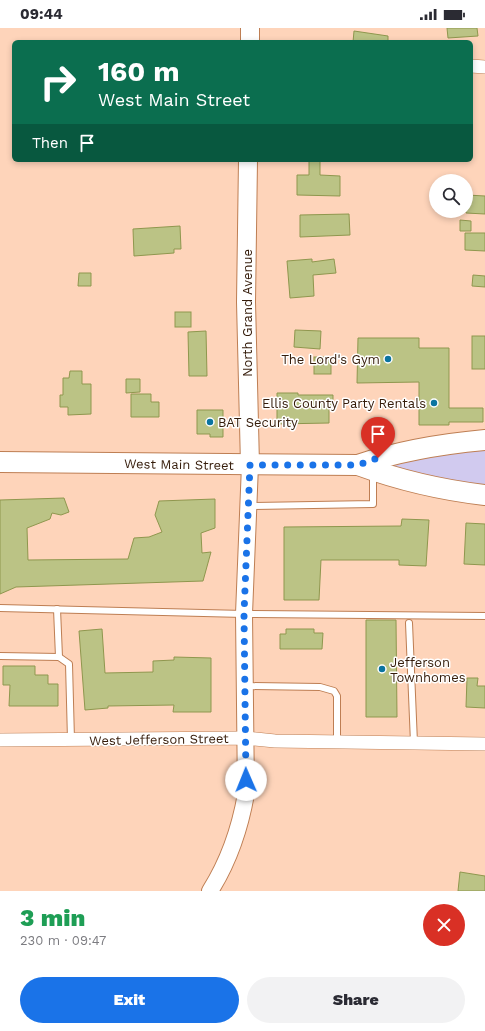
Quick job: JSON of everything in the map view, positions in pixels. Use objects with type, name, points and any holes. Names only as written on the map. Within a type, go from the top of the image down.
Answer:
[{"type":"main road","points":[[250,28],[250,40]]},
{"type":"main road","name":"North Grand Avenue","points":[[248,162],[246,302],[250,465]]},
{"type":"main road","name":"West Main Street","points":[[366,468],[388,455],[421,448],[485,440]]},
{"type":"main road","name":"West Main Street","points":[[0,462],[165,462],[366,468],[403,480],[485,495]]},
{"type":"street","points":[[473,66],[485,67]]},
{"type":"street","points":[[210,891],[219,878],[228,856],[242,818],[246,794],[244,738],[244,614],[250,465]]},
{"type":"street","name":"West Jefferson Street","points":[[0,740],[244,738],[275,741],[485,744]]},
{"type":"lane","points":[[248,506],[373,504],[366,468]]},
{"type":"lane","points":[[0,608],[244,614],[485,616]]},
{"type":"lane","points":[[57,609],[59,657]]},
{"type":"lane","points":[[409,623],[414,743]]},
{"type":"lane","points":[[0,656],[59,657],[69,664],[71,740]]},
{"type":"lane","points":[[245,686],[320,687],[334,691],[337,696],[337,742]]},
{"type":"shaded area","points":[[485,447],[485,489],[385,467],[385,463]]},
{"type":"building","points":[[447,28],[477,28],[478,36],[448,38]]},
{"type":"building","points":[[354,31],[388,36],[388,40],[353,40]]},
{"type":"building","points":[[309,162],[320,162],[320,175],[340,176],[340,196],[297,195],[297,175],[309,175]]},
{"type":"building","points":[[473,195],[485,196],[485,214],[473,213]]},
{"type":"building","points":[[349,214],[350,235],[300,237],[300,215]]},
{"type":"building","points":[[460,220],[471,221],[471,231],[460,231]]},
{"type":"building","points":[[180,226],[181,249],[174,249],[174,253],[134,256],[133,229]]},
{"type":"building","points":[[465,233],[485,233],[485,251],[465,250]]},
{"type":"building","points":[[312,259],[312,262],[334,259],[336,273],[313,275],[314,296],[290,298],[287,261]]},
{"type":"building","points":[[79,273],[91,273],[91,286],[78,286]]},
{"type":"building","points":[[473,275],[485,276],[485,287],[472,286]]},
{"type":"building","points":[[175,312],[191,312],[191,327],[175,327]]},
{"type":"building","points":[[295,330],[321,331],[320,349],[294,347]]},
{"type":"building","points":[[206,331],[207,376],[189,376],[188,332]]},
{"type":"building","points":[[472,336],[485,336],[485,369],[472,369]]},
{"type":"building","points":[[358,338],[419,338],[419,348],[449,348],[449,408],[483,408],[483,422],[449,422],[449,425],[419,425],[419,382],[357,383]]},
{"type":"building","points":[[314,357],[331,357],[331,374],[314,374]]},
{"type":"building","points":[[70,371],[82,371],[82,384],[91,384],[91,414],[68,415],[68,407],[60,407],[60,395],[63,395],[63,378],[69,378]]},
{"type":"building","points":[[126,379],[140,379],[140,392],[126,393]]},
{"type":"building","points":[[277,393],[298,393],[298,395],[333,395],[333,406],[329,406],[329,423],[277,424]]},
{"type":"building","points":[[131,394],[151,394],[151,402],[159,402],[159,417],[131,417]]},
{"type":"building","name":"BAT Security","points":[[197,410],[223,410],[223,437],[210,437],[210,434],[197,434]]},
{"type":"building","points":[[64,498],[69,512],[61,515],[52,513],[50,519],[27,528],[28,560],[128,559],[134,538],[149,537],[162,532],[155,515],[159,501],[215,499],[215,528],[201,533],[202,553],[211,552],[203,581],[16,587],[0,594],[0,500]]},
{"type":"building","points":[[402,519],[429,520],[426,566],[399,565],[399,560],[321,560],[319,600],[284,600],[284,527],[401,526]]},
{"type":"building","points":[[466,523],[485,524],[485,565],[464,564]]},
{"type":"building","name":"Jefferson Townhomes","points":[[366,620],[396,620],[397,717],[366,717]]},
{"type":"building","points":[[102,629],[105,673],[153,672],[153,661],[174,660],[174,657],[211,658],[211,712],[173,712],[174,705],[108,706],[108,708],[85,710],[79,631]]},
{"type":"building","points":[[286,629],[314,629],[314,633],[323,633],[322,649],[280,649],[280,634],[286,634]]},
{"type":"building","points":[[3,666],[35,666],[35,675],[48,675],[48,684],[58,684],[58,706],[9,706],[10,685],[3,685]]},
{"type":"building","points":[[467,678],[478,678],[477,686],[485,686],[485,708],[466,707]]},
{"type":"building","points":[[460,872],[485,876],[485,891],[458,891]]},
{"type":"place","name":"The Lord's Gym","points":[[388,359]]},
{"type":"place","name":"Ellis County Party Rentals","points":[[434,403]]},
{"type":"place","name":"BAT Security","points":[[210,422]]},
{"type":"place","name":"Jefferson Townhomes","points":[[382,669]]},
{"type":"route","points":[[246,780],[244,738],[244,614],[250,465],[358,465],[378,458]]}]
